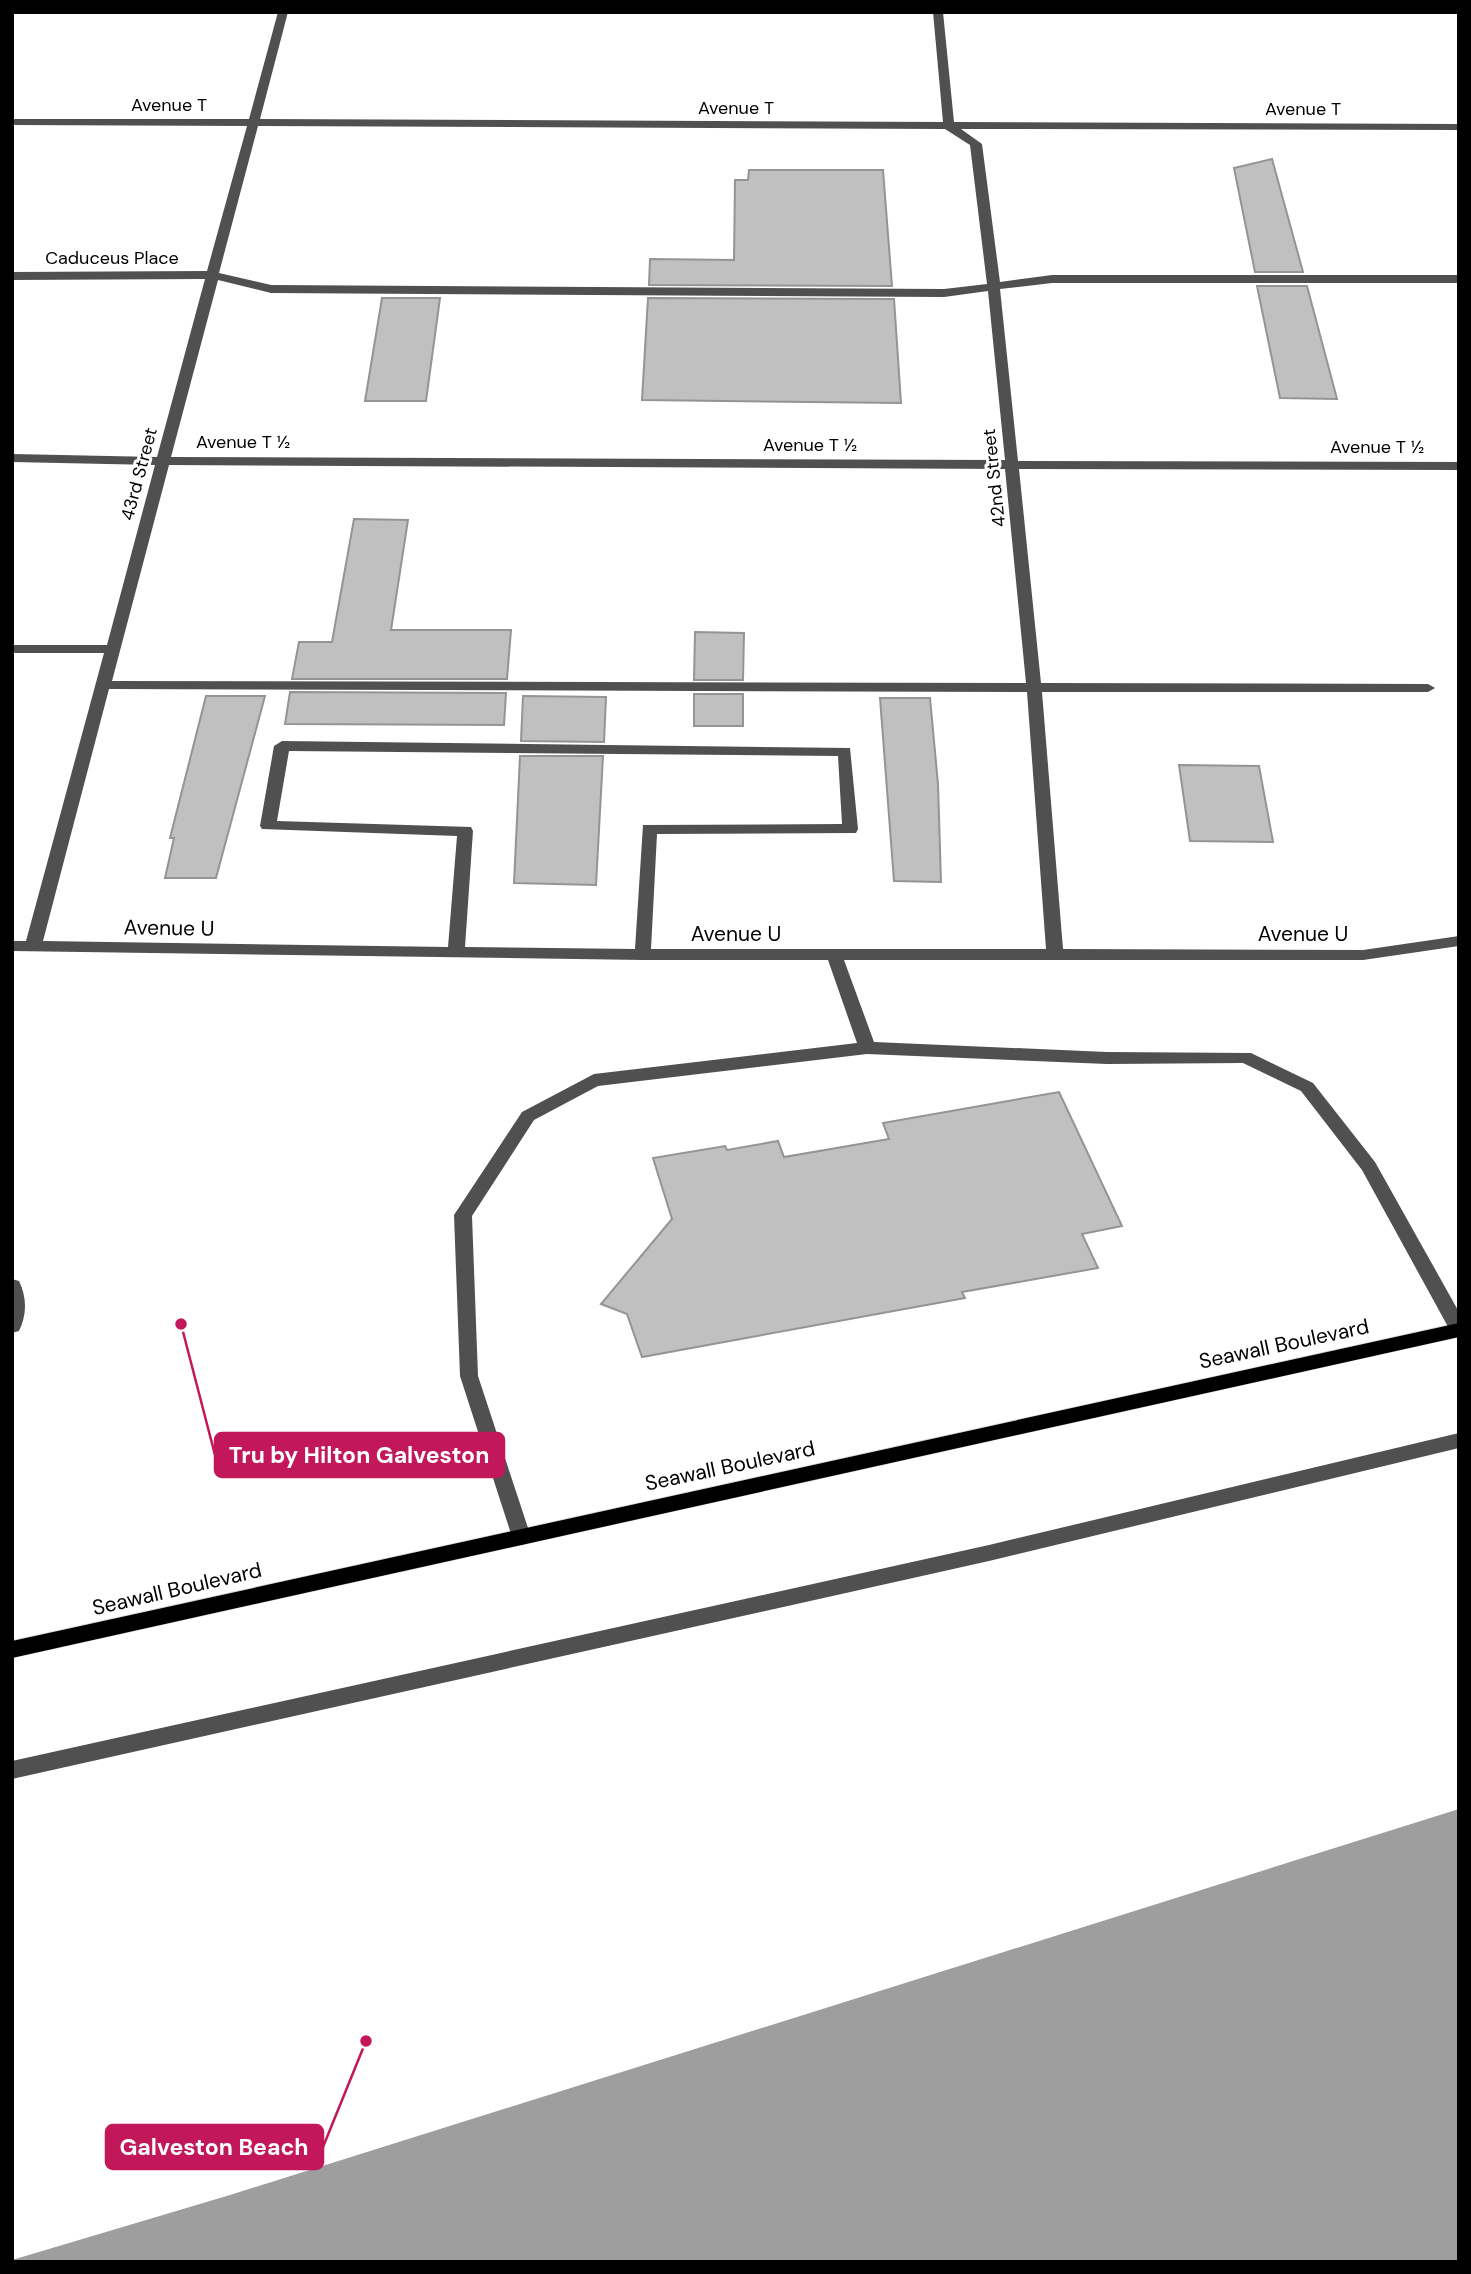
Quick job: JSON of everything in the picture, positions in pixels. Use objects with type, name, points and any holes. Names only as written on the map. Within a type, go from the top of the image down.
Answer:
[{"type":"main road","name":"Seawall Boulevard","points":[[12,1650],[1459,1330]]},
{"type":"street","name":"43rd Street","points":[[33,947],[283,12]]},
{"type":"street","points":[[938,12],[949,127]]},
{"type":"street","name":"Avenue T","points":[[12,122],[1459,127]]},
{"type":"street","name":"42nd Street","points":[[949,127],[976,144],[994,287],[1034,685],[1055,955]]},
{"type":"street","name":"Caduceus Place","points":[[12,276],[212,275],[271,289],[944,293],[1052,279],[1459,279]]},
{"type":"street","name":"Avenue T ½","points":[[12,458],[162,461],[1459,466]]},
{"type":"street","points":[[12,649],[112,649]]},
{"type":"street","points":[[103,685],[1034,685],[1428,688]]},
{"type":"street","points":[[456,953],[465,831],[268,826],[282,746],[845,751],[850,829],[649,828],[643,955]]},
{"type":"street","name":"Avenue U","points":[[12,946],[643,955],[1363,955],[1459,942]]},
{"type":"street","points":[[834,954],[867,1048]]},
{"type":"street","points":[[521,1537],[469,1376],[463,1215],[528,1116],[594,1080],[867,1048],[1107,1058],[1245,1057],[1307,1087],[1369,1166],[1459,1330]]},
{"type":"street","points":[[12,1286],[17,1304],[12,1326]]},
{"type":"street","points":[[12,1770],[989,1553],[1459,1440]]},
{"type":"shaded area","points":[[1459,1809],[1459,2262],[12,2262],[12,2260],[230,2195]]},
{"type":"building","points":[[1272,159],[1303,272],[1255,272],[1234,168]]},
{"type":"building","points":[[749,170],[883,170],[892,286],[649,285],[650,259],[734,260],[735,180],[748,180]]},
{"type":"building","points":[[1257,286],[1307,286],[1337,399],[1280,398]]},
{"type":"building","points":[[382,298],[440,298],[426,401],[365,401]]},
{"type":"building","points":[[648,298],[894,299],[901,403],[642,400]]},
{"type":"building","points":[[354,519],[408,520],[391,630],[511,630],[507,679],[292,679],[299,642],[332,642]]},
{"type":"building","points":[[695,632],[744,633],[743,680],[694,680]]},
{"type":"building","points":[[290,692],[506,693],[504,725],[285,724]]},
{"type":"building","points":[[694,694],[743,694],[743,726],[694,726]]},
{"type":"building","points":[[206,696],[265,696],[216,878],[165,878],[174,838],[170,838]]},
{"type":"building","points":[[523,696],[606,697],[604,742],[521,741]]},
{"type":"building","points":[[880,698],[930,698],[938,784],[941,882],[894,881]]},
{"type":"building","points":[[520,756],[603,756],[596,885],[514,883]]},
{"type":"building","points":[[1179,765],[1259,766],[1273,842],[1190,841]]},
{"type":"building","points":[[1059,1092],[1122,1226],[1082,1234],[1098,1268],[962,1292],[965,1298],[642,1357],[627,1314],[601,1304],[672,1219],[653,1158],[725,1146],[727,1150],[778,1141],[784,1157],[889,1139],[883,1123]]},
{"type":"place","name":"Tru by Hilton Galveston","points":[[181,1324]]},
{"type":"place","name":"Galveston Beach","points":[[366,2041]]}]
